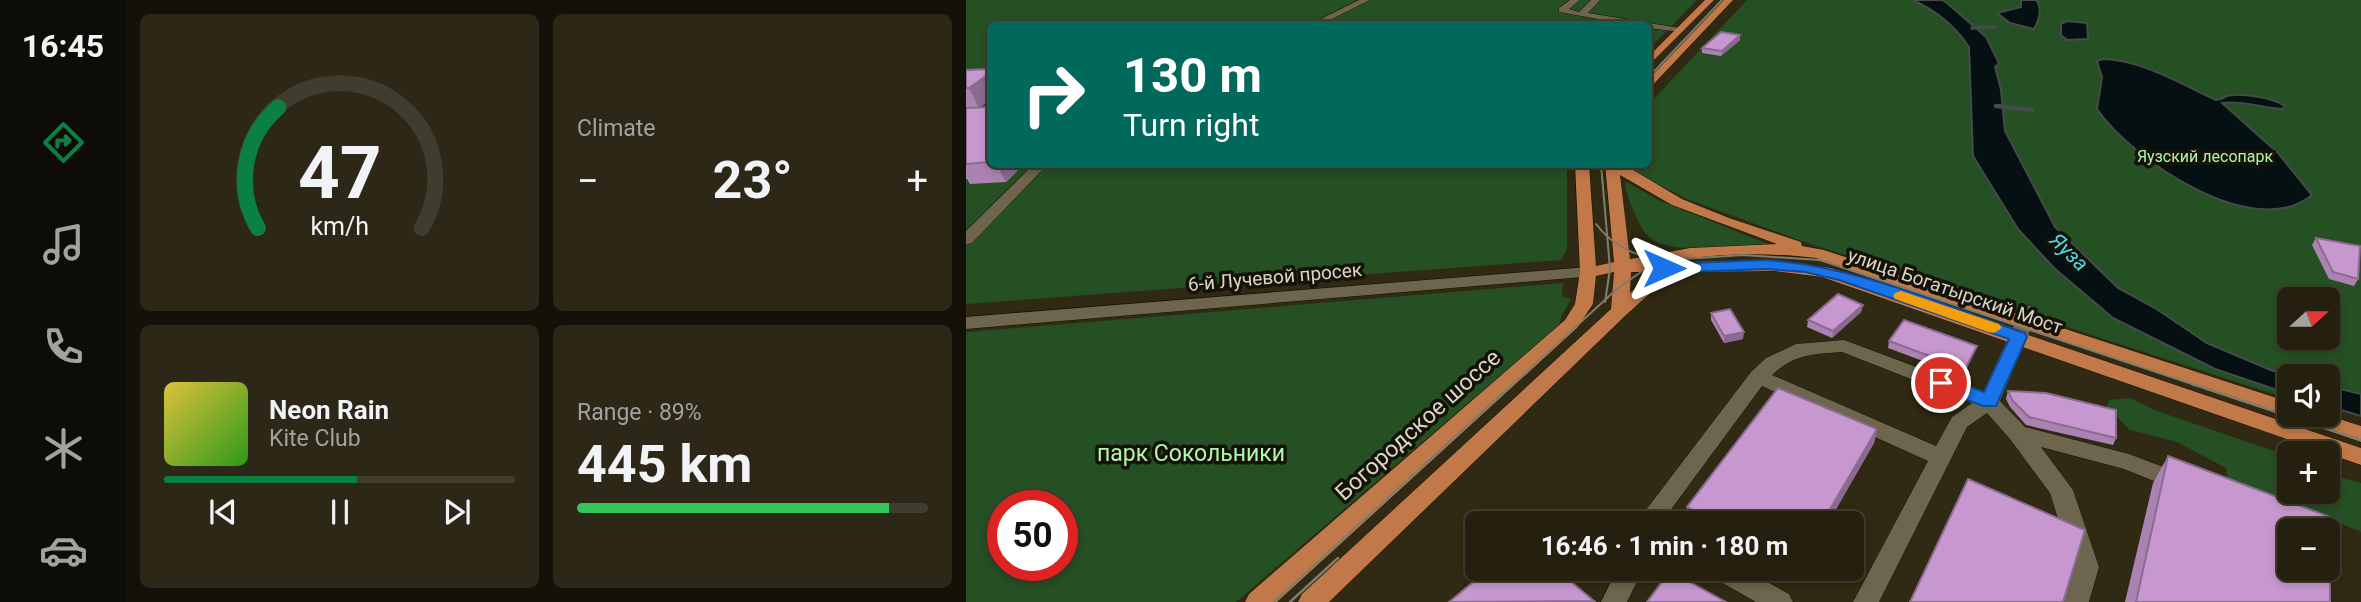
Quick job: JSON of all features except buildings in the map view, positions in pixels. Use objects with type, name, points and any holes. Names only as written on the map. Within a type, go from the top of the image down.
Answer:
[{"type":"main road","points":[[1652,59],[1710,0]]},
{"type":"main road","points":[[1652,84],[1729,0]]},
{"type":"main road","name":"Богородское шоссе","points":[[1258,602],[1571,324],[1584,304],[1588,272],[1582,168]]},
{"type":"main road","points":[[1613,168],[1623,267],[1620,311]]},
{"type":"main road","points":[[1619,168],[1660,194],[1707,214],[1818,253]]},
{"type":"main road","name":"улица Богатырский Мост","points":[[1623,267],[1689,253],[1782,249],[1818,253],[2277,406]]},
{"type":"main road","name":"улица Богатырский Мост","points":[[1623,267],[1766,265],[1825,272],[2025,322],[2361,457]]},
{"type":"main road","points":[[1588,272],[1623,267]]},
{"type":"main road","points":[[1311,602],[1620,311],[1661,278],[1696,268]]},
{"type":"main road","points":[[2340,427],[2361,434]]},
{"type":"street","points":[[1322,21],[1366,0]]},
{"type":"street","points":[[1576,0],[1562,10],[1622,21]]},
{"type":"street","points":[[1581,15],[1596,0]]},
{"type":"street","points":[[1720,0],[1729,0]]},
{"type":"street","points":[[1652,25],[1681,29]]},
{"type":"street","points":[[966,240],[1038,168]]},
{"type":"street","name":"6-й Лучевой просек","points":[[966,323],[1588,272]]},
{"type":"street","points":[[1866,602],[1959,422],[1989,401],[2025,322]]},
{"type":"street","points":[[1657,511],[1758,377],[1773,363],[1803,348],[1844,346],[1989,401],[2018,433],[2060,490],[2086,566],[2077,602]]},
{"type":"street","points":[[1758,377],[1941,457]]},
{"type":"street","points":[[2018,433],[2129,463],[2203,492]]},
{"type":"street","points":[[1614,602],[1624,581]]},
{"type":"street","points":[[1742,581],[1780,602]]},
{"type":"green space","points":[[966,0],[1697,0],[1652,46],[1652,21],[987,21],[987,168],[1567,168],[1567,249],[1561,260],[966,304]]},
{"type":"green space","points":[[1747,0],[1913,0],[1940,15],[1959,33],[1969,48],[1973,130],[2018,229],[2054,268],[2113,318],[2215,369],[2277,390],[2277,395],[1799,240],[1687,199],[1627,168],[1652,168],[1652,101]]},
{"type":"green space","name":"Яузский лесопарк","points":[[1942,0],[2361,0],[2361,394],[2340,389],[2340,364],[2277,364],[2277,372],[2207,343],[2155,308],[2118,288],[2094,267],[2055,227],[2005,131],[2001,90],[1995,66],[1998,63],[1986,37]]},
{"type":"green space","points":[[1625,181],[1658,200],[1768,244],[1692,248],[1663,245],[1653,240],[1642,228],[1629,201]]},
{"type":"green space","name":"парк Сокольники","points":[[1563,283],[1562,296],[1571,299],[1560,324],[1236,602],[966,602],[966,332]]},
{"type":"green space","points":[[2130,398],[2154,410],[2277,452],[2277,504],[2340,504],[2340,477],[2361,483],[2361,532],[2340,525],[2340,518],[2296,518],[2229,491],[2226,468],[2177,442],[2130,430],[2107,406],[2109,400]]},
{"type":"water","name":"Яуза","points":[[1913,0],[1942,0],[1986,37],[1999,63],[1995,67],[2001,90],[2005,131],[2055,227],[2118,288],[2155,308],[2207,343],[2277,372],[2277,390],[2215,369],[2113,318],[2054,268],[2018,229],[1973,156],[1969,47],[1958,32],[1930,9]]},
{"type":"water","points":[[2021,0],[2036,0],[2038,3],[2040,15],[2034,29],[2010,23],[1997,13],[2021,7]]},
{"type":"water","points":[[2067,21],[2087,23],[2088,39],[2067,40],[2061,35],[2061,24]]},
{"type":"water","points":[[2103,59],[2147,68],[2216,100],[2233,95],[2248,95],[2273,100],[2285,106],[2282,109],[2222,103],[2278,153],[2312,195],[2288,207],[2259,209],[2228,202],[2196,189],[2165,171],[2137,151],[2097,109],[2102,77],[2097,61]]},
{"type":"water","points":[[2340,389],[2361,394],[2361,416],[2340,410]]},
{"type":"waterway","points":[[1972,28],[1995,27]]},
{"type":"waterway","points":[[1996,106],[2032,110]]},
{"type":"tram line","points":[[1652,74],[1722,0]]},
{"type":"tram line","points":[[1601,168],[1607,236]]},
{"type":"tram line","points":[[1596,224],[1607,236]]},
{"type":"tram line","points":[[1605,300],[1610,269],[1607,236]]},
{"type":"tram line","points":[[1607,236],[1626,249],[1664,262]]},
{"type":"tram line","points":[[1605,300],[1641,272],[1683,259],[1743,255],[1820,260],[2192,384]]},
{"type":"tram line","points":[[1511,386],[1605,300]]},
{"type":"tram line","points":[[1274,602],[1513,384]]},
{"type":"tram line","points":[[2192,384],[2361,440]]},
{"type":"tram line","points":[[2192,384],[2198,386]]},
{"type":"tram line","points":[[1290,602],[1338,558]]},
{"type":"slow traffic","points":[[1901,296],[1994,328]]},
{"type":"route","points":[[1664,268],[1766,265],[1805,268],[1844,276],[2019,337],[1989,401],[1941,383]]}]
